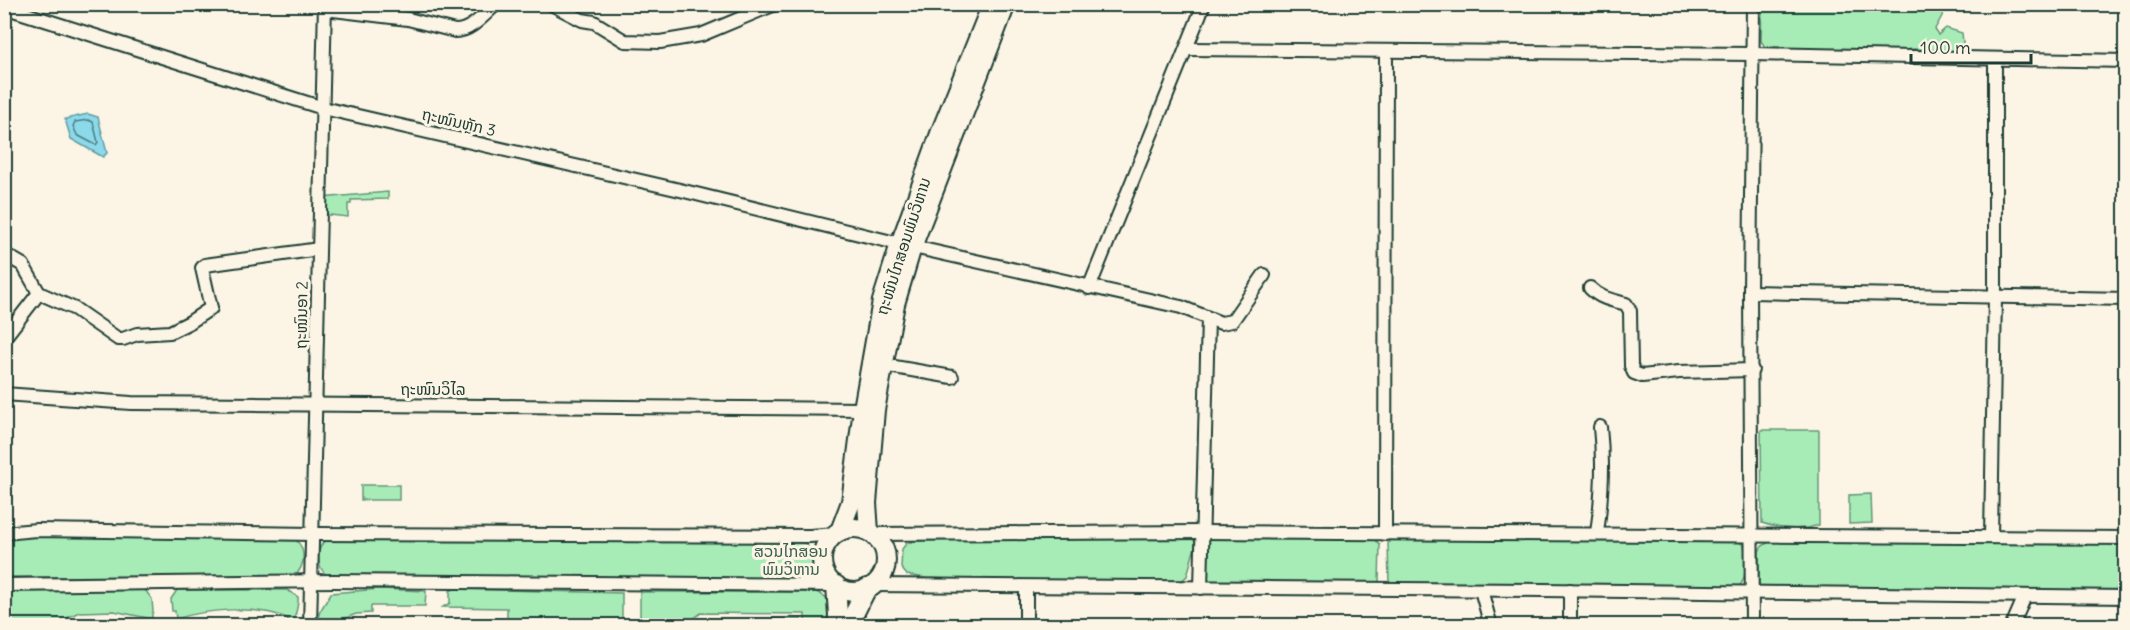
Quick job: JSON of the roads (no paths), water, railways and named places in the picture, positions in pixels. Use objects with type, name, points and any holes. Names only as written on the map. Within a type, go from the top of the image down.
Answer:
[{"type":"highway","name":"ຖະໜົນໄກສອນພົມວິຫານ","points":[[838,532],[851,502],[862,409],[882,301],[969,81],[992,4]]},
{"type":"highway","name":"ຖະໜົນໄກສອນພົມວິຫານ","points":[[969,81],[1006,4]]},
{"type":"highway","name":"ຖະໜົນໄກສອນພົມວິຫານ","points":[[871,533],[867,503],[875,411],[906,245]]},
{"type":"highway","points":[[852,626],[853,616],[870,587],[884,571],[886,560],[881,543],[871,533],[858,528],[838,532],[825,548],[822,560],[825,572],[836,585],[851,591],[870,587]]},
{"type":"highway","points":[[836,585],[837,626]]},
{"type":"street","points":[[325,7],[408,19],[455,32],[470,27],[495,4]]},
{"type":"street","points":[[551,4],[582,20],[594,22],[625,41],[644,42],[701,35],[775,4]]},
{"type":"street","points":[[1089,288],[1204,4]]},
{"type":"street","points":[[1752,626],[1750,292],[1753,4]]},
{"type":"street","name":"ຖະໜົນຫຼັກ 3","points":[[4,7],[323,108],[1089,288],[1181,307],[1208,318]]},
{"type":"street","name":"ຖະໜົນອາ 2","points":[[310,626],[325,7]]},
{"type":"street","points":[[1187,49],[1753,54],[2126,61]]},
{"type":"street","points":[[1385,534],[1386,52]]},
{"type":"street","points":[[1991,537],[1995,296],[1995,60]]},
{"type":"street","points":[[4,254],[22,266],[39,293],[75,309],[118,339],[123,339],[137,334],[165,333],[190,322],[211,308],[202,268],[205,264],[319,249]]},
{"type":"street","points":[[1201,588],[1208,318],[1221,324],[1232,321],[1264,275]]},
{"type":"street","points":[[1590,288],[1606,300],[1626,304],[1630,311],[1631,366],[1634,373],[1642,376],[1679,372],[1752,370]]},
{"type":"street","points":[[1750,292],[2126,299]]},
{"type":"street","points":[[4,338],[39,293]]},
{"type":"street","points":[[883,365],[952,377]]},
{"type":"street","name":"ຖະໜົນວິໄລ","points":[[4,394],[130,404],[862,409]]},
{"type":"street","points":[[1597,533],[1602,496],[1603,456],[1600,427]]},
{"type":"street","points":[[4,533],[36,530],[313,534],[810,536],[838,532]]},
{"type":"street","points":[[871,533],[1597,533],[2126,538]]},
{"type":"street","points":[[4,585],[311,582],[836,585]]},
{"type":"street","points":[[870,587],[1570,590],[2126,597]]},
{"type":"street","points":[[1026,587],[1026,626]]},
{"type":"street","points":[[1481,590],[1491,626]]},
{"type":"street","points":[[1570,590],[1570,626]]},
{"type":"street","points":[[2012,626],[2025,596]]},
{"type":"water","points":[[88,114],[98,117],[107,153],[103,157],[71,139],[65,119]]},
{"type":"park label","name":"ສວນໄກສອນ ພົມວິຫານ","points":[[791,560]]}]
